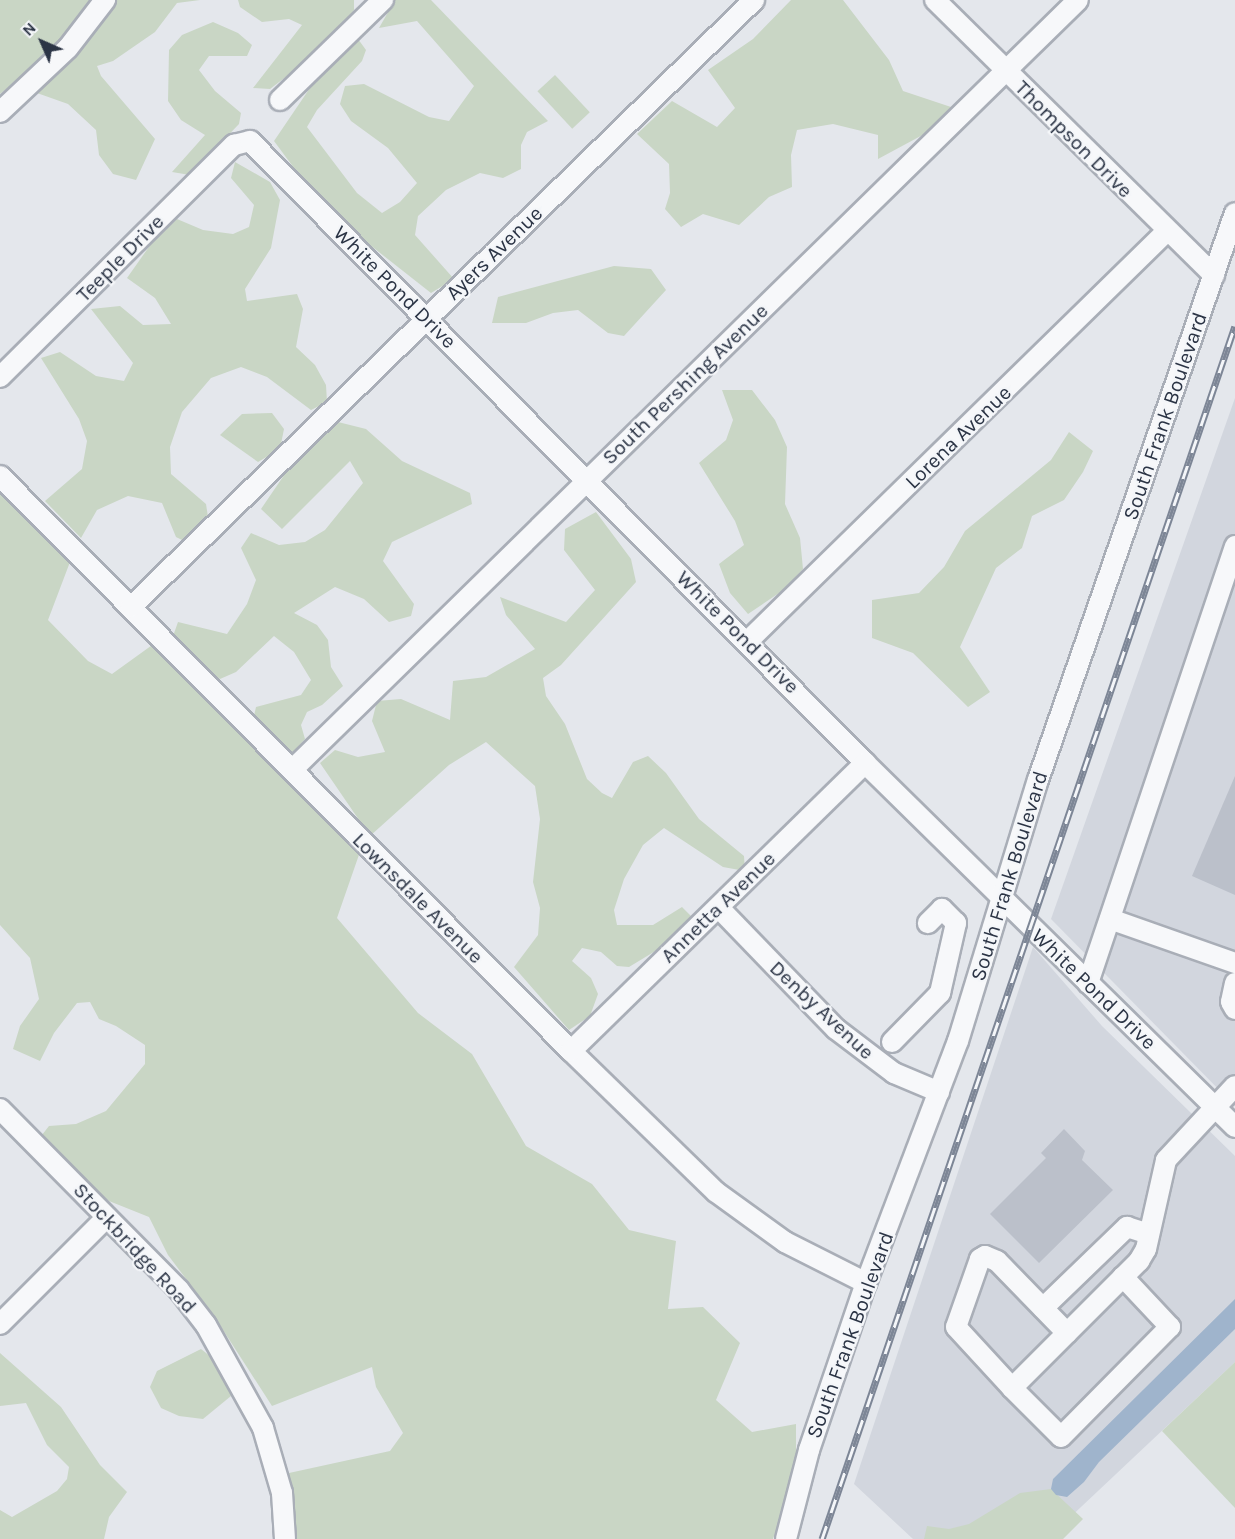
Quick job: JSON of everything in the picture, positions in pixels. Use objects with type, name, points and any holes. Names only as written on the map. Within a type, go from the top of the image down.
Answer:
[{"type":"street","points":[[0,112],[68,48],[105,0]]},
{"type":"street","points":[[280,100],[382,0]]},
{"type":"street","name":"Ayers Avenue","points":[[131,607],[754,0]]},
{"type":"street","name":"Thompson Drive","points":[[935,0],[1214,275]]},
{"type":"street","name":"South Pershing Avenue","points":[[292,770],[1078,0]]},
{"type":"street","name":"White Pond Drive","points":[[240,141],[254,144],[865,763],[1235,1127]]},
{"type":"street","name":"Teeple Drive","points":[[0,377],[240,141]]},
{"type":"street","name":"South Frank Boulevard","points":[[786,1539],[809,1450],[866,1282],[939,1092],[970,1002],[1038,780],[1235,213]]},
{"type":"street","name":"Lorena Avenue","points":[[747,641],[1167,231]]},
{"type":"street","name":"Lownsdale Avenue","points":[[0,476],[673,1151],[751,1220],[785,1242],[866,1282]]},
{"type":"street","points":[[1088,983],[1235,546]]},
{"type":"street","name":"Annetta Avenue","points":[[571,1051],[865,763]]},
{"type":"street","name":"Denby Avenue","points":[[718,908],[836,1029],[894,1073],[939,1092]]},
{"type":"street","points":[[892,1041],[940,993],[956,923],[942,909],[928,923]]},
{"type":"street","points":[[1110,919],[1235,963]]},
{"type":"street","points":[[1235,983],[1231,1002],[1235,1009]]},
{"type":"street","points":[[940,993],[970,1002]]},
{"type":"street","points":[[1012,1388],[1123,1276],[1146,1249],[1166,1160],[1235,1086]]},
{"type":"street","name":"Stockbridge Road","points":[[0,1109],[179,1290],[232,1365],[276,1462],[285,1539]]},
{"type":"street","points":[[0,1324],[107,1217]]},
{"type":"street","points":[[1043,1308],[1126,1227],[1149,1234]]},
{"type":"street","points":[[1067,1333],[997,1261],[990,1257],[980,1259],[956,1327],[1061,1437],[1170,1327],[1123,1276]]},
{"type":"shaded area","points":[[1235,398],[1235,1106],[1051,919]]},
{"type":"shaded area","points":[[1033,947],[1102,1026],[1235,1156],[1235,1362],[1047,1539],[913,1539],[854,1484]]},
{"type":"green space","points":[[0,0],[93,0],[38,64],[0,94]]},
{"type":"green space","points":[[112,0],[200,0],[177,3],[155,32],[113,61],[97,66],[101,76],[155,139],[136,180],[113,174],[99,155],[96,130],[68,104],[37,93],[29,96]]},
{"type":"green space","points":[[238,0],[354,0],[354,10],[330,43],[270,89],[253,88],[302,25],[289,19],[262,22],[240,7]]},
{"type":"green space","points":[[395,0],[431,0],[548,121],[527,132],[521,145],[521,169],[503,178],[480,173],[446,190],[418,216],[415,235],[454,279],[431,293],[342,223],[311,191],[274,141],[314,82],[358,39],[366,50],[362,61],[317,110],[307,127],[357,193],[382,213],[400,202],[417,183],[388,148],[351,121],[340,104],[345,86],[364,84],[429,117],[449,121],[474,86],[417,21],[379,28]]},
{"type":"green space","points":[[791,0],[843,0],[889,60],[903,91],[951,107],[930,131],[878,159],[878,135],[833,124],[797,130],[791,155],[792,187],[769,197],[739,225],[703,214],[681,227],[665,209],[670,193],[669,164],[637,134],[672,101],[717,127],[735,108],[708,70],[753,39]]},
{"type":"green space","points":[[213,22],[238,33],[252,45],[247,56],[209,56],[199,70],[215,91],[241,113],[239,124],[190,175],[172,172],[205,135],[181,120],[168,101],[169,50],[182,35]]},
{"type":"green space","points":[[555,75],[590,112],[572,129],[537,91]]},
{"type":"green space","points":[[235,162],[270,182],[280,200],[271,248],[245,289],[247,301],[297,294],[303,309],[296,347],[315,365],[326,385],[327,402],[311,410],[267,377],[241,367],[211,378],[182,412],[170,447],[171,474],[206,504],[208,517],[203,526],[182,540],[176,537],[162,503],[128,496],[97,510],[81,538],[45,501],[82,469],[87,441],[79,419],[41,358],[60,352],[96,376],[124,381],[133,363],[91,309],[120,306],[143,325],[171,324],[155,298],[127,278],[151,244],[177,219],[203,230],[233,234],[249,227],[254,205],[231,178]]},
{"type":"green space","points":[[614,266],[651,269],[666,290],[624,336],[608,333],[578,310],[553,313],[526,323],[492,323],[498,297]]},
{"type":"green space","points":[[722,390],[752,390],[775,420],[787,447],[785,504],[800,538],[803,569],[785,589],[748,614],[730,593],[719,564],[744,545],[735,521],[699,463],[726,440],[733,420]]},
{"type":"green space","points":[[272,413],[284,429],[280,449],[258,462],[220,435],[242,414]]},
{"type":"green space","points":[[334,421],[366,429],[402,461],[470,493],[472,504],[392,542],[383,561],[414,604],[411,616],[389,622],[364,599],[335,587],[294,613],[317,625],[328,640],[331,667],[343,686],[322,705],[307,712],[301,725],[305,739],[289,757],[253,720],[256,707],[301,695],[311,680],[294,652],[274,636],[236,672],[220,679],[186,656],[172,639],[178,622],[227,634],[247,604],[256,580],[241,548],[251,533],[279,545],[305,542],[325,530],[363,483],[350,461],[282,529],[261,509],[291,465]]},
{"type":"green space","points":[[1069,432],[1093,451],[1083,472],[1064,500],[1032,516],[1022,548],[996,568],[960,647],[990,692],[968,707],[913,653],[872,638],[872,600],[919,593],[944,567],[965,531],[1051,460]]},
{"type":"green space","points":[[0,494],[70,562],[48,620],[88,661],[112,674],[155,643],[361,849],[337,918],[418,1013],[472,1054],[526,1146],[592,1184],[629,1230],[676,1241],[668,1309],[703,1307],[740,1343],[716,1400],[752,1432],[796,1424],[796,1472],[773,1539],[289,1539],[289,1473],[390,1451],[403,1433],[376,1387],[372,1367],[272,1406],[214,1316],[168,1255],[149,1217],[109,1201],[38,1140],[49,1126],[76,1124],[106,1111],[145,1064],[145,1045],[116,1026],[99,1019],[90,1002],[77,1003],[54,1033],[40,1061],[13,1049],[20,1026],[39,999],[30,958],[0,925]]},
{"type":"green space","points":[[596,512],[631,559],[636,582],[561,665],[543,678],[546,696],[565,724],[587,779],[602,793],[612,798],[633,762],[648,756],[666,773],[699,819],[744,856],[745,871],[723,867],[664,828],[643,845],[624,879],[614,910],[617,925],[653,925],[682,907],[693,918],[662,947],[629,967],[617,966],[601,952],[582,948],[572,961],[591,978],[598,994],[590,1016],[569,1030],[514,967],[538,935],[540,908],[533,882],[540,819],[535,786],[486,742],[449,765],[370,836],[320,763],[335,750],[358,757],[385,752],[372,721],[377,701],[401,699],[450,720],[453,681],[486,677],[535,649],[506,615],[500,597],[566,622],[595,590],[564,550],[565,529]]},
{"type":"green space","points":[[201,1349],[220,1364],[231,1396],[203,1419],[179,1416],[161,1408],[150,1387],[157,1371]]},
{"type":"green space","points":[[0,1353],[61,1407],[100,1465],[127,1492],[109,1517],[104,1539],[0,1539],[0,1510],[12,1517],[57,1491],[67,1479],[69,1467],[47,1445],[26,1403],[0,1406]]},
{"type":"green space","points":[[1235,1362],[1235,1508],[1162,1431]]},
{"type":"green space","points":[[1051,1489],[1083,1519],[1063,1539],[924,1539],[927,1526],[949,1529],[969,1524],[1020,1493]]},
{"type":"water","points":[[1235,1299],[1235,1329],[1099,1462],[1084,1482],[1067,1497],[1056,1495],[1051,1489],[1053,1479]]},
{"type":"building","points":[[1235,776],[1235,895],[1192,876]]},
{"type":"building","points":[[1064,1129],[1085,1151],[1082,1160],[1113,1190],[1039,1263],[990,1214],[1046,1158],[1041,1153]]},
{"type":"railway","points":[[822,1539],[1235,326]]}]
